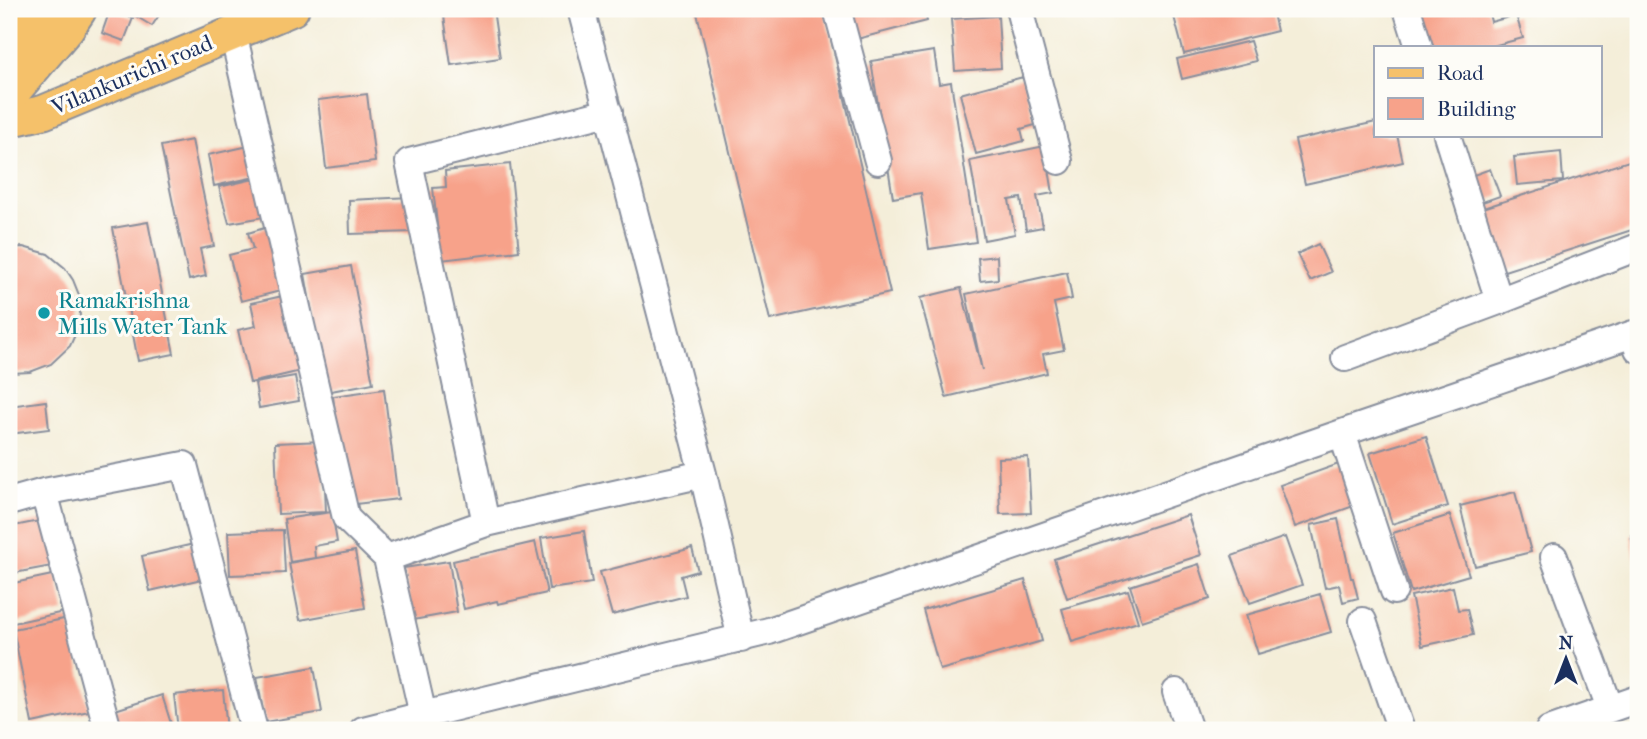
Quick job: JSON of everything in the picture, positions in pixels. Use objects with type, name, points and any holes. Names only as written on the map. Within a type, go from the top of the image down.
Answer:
[{"type":"highway","points":[[9,46],[43,9]]},
{"type":"highway","points":[[9,93],[77,9]]},
{"type":"main road","name":"Vilankurichi road","points":[[9,120],[44,112],[292,9]]},
{"type":"street","points":[[581,9],[703,474],[741,639]]},
{"type":"street","points":[[837,9],[878,161]]},
{"type":"street","points":[[1019,9],[1059,161]]},
{"type":"street","points":[[1407,9],[1419,46]]},
{"type":"street","points":[[233,33],[346,518],[387,558],[424,723]]},
{"type":"street","points":[[486,523],[409,162],[609,112]]},
{"type":"street","points":[[1447,136],[1499,301]]},
{"type":"street","points":[[1345,358],[1638,247]]},
{"type":"street","points":[[363,730],[424,723],[769,631],[1633,334],[1638,349]]},
{"type":"street","points":[[1342,433],[1394,592]]},
{"type":"street","points":[[9,502],[44,492],[184,465],[254,730]]},
{"type":"street","points":[[387,558],[486,523],[703,474]]},
{"type":"street","points":[[44,492],[108,730]]},
{"type":"street","points":[[1554,557],[1610,708]]},
{"type":"street","points":[[1363,621],[1401,730]]},
{"type":"street","points":[[1176,692],[1189,730]]},
{"type":"street","points":[[1549,730],[1638,698]]},
{"type":"building","points":[[124,9],[163,9],[152,26]]},
{"type":"building","points":[[443,9],[493,9],[500,58],[451,65]]},
{"type":"building","points":[[696,9],[824,9],[890,293],[770,320]]},
{"type":"building","points":[[849,9],[924,9],[927,21],[857,39]]},
{"type":"building","points":[[1172,9],[1272,9],[1277,31],[1184,54]]},
{"type":"building","points":[[1298,9],[1317,9],[1317,10],[1299,14]]},
{"type":"building","points":[[1419,9],[1488,9],[1491,22],[1516,15],[1523,38],[1493,46],[1429,46]]},
{"type":"building","points":[[110,10],[133,18],[124,41],[102,33]]},
{"type":"building","points":[[998,16],[1001,68],[955,71],[951,19]]},
{"type":"building","points":[[1250,41],[1256,61],[1182,79],[1177,59]]},
{"type":"building","points":[[934,51],[939,84],[951,82],[976,242],[929,249],[921,193],[893,198],[871,61]]},
{"type":"building","points":[[1023,77],[1035,125],[1021,129],[1024,141],[976,154],[960,94]]},
{"type":"building","points":[[367,94],[375,162],[326,168],[318,100]]},
{"type":"building","points":[[1374,122],[1374,136],[1397,136],[1403,162],[1305,184],[1295,140]]},
{"type":"building","points":[[192,140],[214,246],[200,249],[206,276],[189,280],[161,146]]},
{"type":"building","points":[[249,146],[255,177],[214,186],[208,155]]},
{"type":"building","points":[[1045,146],[1053,193],[1037,196],[1043,227],[1026,230],[1021,198],[1009,200],[1015,234],[984,240],[970,161]]},
{"type":"building","points":[[1561,152],[1563,181],[1517,185],[1514,157]]},
{"type":"building","points":[[1638,158],[1638,228],[1495,274],[1474,211]]},
{"type":"building","points":[[510,164],[519,251],[441,260],[433,188],[446,187],[445,171]]},
{"type":"building","points":[[1490,169],[1500,196],[1477,204],[1468,177]]},
{"type":"building","points":[[254,179],[264,217],[229,223],[219,187]]},
{"type":"building","points":[[411,197],[413,232],[350,234],[349,200]]},
{"type":"building","points":[[148,222],[174,354],[138,361],[113,228]]},
{"type":"building","points":[[271,226],[288,289],[241,301],[229,255],[253,249],[248,233]]},
{"type":"building","points":[[1318,244],[1331,272],[1310,281],[1297,254]]},
{"type":"building","name":"Ramakrishna Mills Water Tank","points":[[23,247],[48,254],[65,268],[81,300],[79,326],[70,346],[51,364],[30,372],[9,373],[9,248]]},
{"type":"building","points":[[997,256],[998,279],[980,281],[978,258]]},
{"type":"building","points":[[351,266],[373,383],[326,392],[305,274]]},
{"type":"building","points":[[1067,272],[1072,299],[1054,303],[1064,350],[1043,354],[1047,373],[946,397],[920,298],[961,288],[982,370],[966,294]]},
{"type":"building","points":[[287,295],[305,370],[250,383],[238,330],[256,326],[251,303]]},
{"type":"building","points":[[295,376],[299,401],[259,408],[255,383]]},
{"type":"building","points":[[384,389],[398,499],[347,505],[333,396]]},
{"type":"building","points":[[46,401],[49,429],[9,434],[9,406]]},
{"type":"building","points":[[1426,436],[1448,506],[1392,524],[1370,453]]},
{"type":"building","points":[[323,441],[326,512],[278,514],[275,443]]},
{"type":"building","points":[[1028,457],[1031,513],[1000,514],[998,458]]},
{"type":"building","points":[[1347,461],[1362,503],[1295,527],[1280,485]]},
{"type":"building","points":[[1515,492],[1531,552],[1475,566],[1460,506]]},
{"type":"building","points":[[332,512],[337,542],[314,546],[315,558],[290,562],[284,519]]},
{"type":"building","points":[[1188,515],[1201,555],[1067,598],[1054,559]]},
{"type":"building","points":[[1450,515],[1469,575],[1411,592],[1393,533]]},
{"type":"building","points":[[49,519],[57,565],[9,574],[9,527]]},
{"type":"building","points":[[1338,519],[1358,598],[1343,602],[1339,585],[1325,588],[1311,525]]},
{"type":"building","points":[[283,530],[285,573],[230,575],[228,532]]},
{"type":"building","points":[[584,531],[592,583],[549,589],[541,538]]},
{"type":"building","points":[[1638,534],[1638,567],[1637,567],[1631,535]]},
{"type":"building","points":[[1285,537],[1302,585],[1250,603],[1232,556]]},
{"type":"building","points":[[535,542],[547,593],[464,609],[453,561]]},
{"type":"building","points":[[198,543],[206,578],[150,591],[142,556]]},
{"type":"building","points":[[692,548],[698,571],[681,576],[686,596],[612,615],[600,572]]},
{"type":"building","points":[[355,551],[365,608],[300,620],[289,563]]},
{"type":"building","points":[[449,561],[457,612],[413,620],[404,568]]},
{"type":"building","points":[[1199,564],[1210,599],[1142,621],[1130,586]]},
{"type":"building","points":[[57,574],[64,612],[9,624],[9,584]]},
{"type":"building","points":[[1025,580],[1042,641],[940,670],[923,610]]},
{"type":"building","points":[[1453,587],[1458,610],[1467,609],[1473,635],[1422,646],[1411,596]]},
{"type":"building","points":[[1128,590],[1138,622],[1072,642],[1062,609]]},
{"type":"building","points":[[1320,594],[1331,632],[1258,654],[1246,615]]},
{"type":"building","points":[[69,618],[89,711],[32,723],[13,629]]},
{"type":"building","points":[[314,667],[322,712],[265,722],[257,677]]},
{"type":"building","points":[[223,690],[227,730],[178,730],[174,695]]},
{"type":"building","points":[[162,695],[173,730],[115,730],[109,712]]},
{"type":"place","name":"Ramakrishna Mills Water Tank","points":[[44,313]]}]
